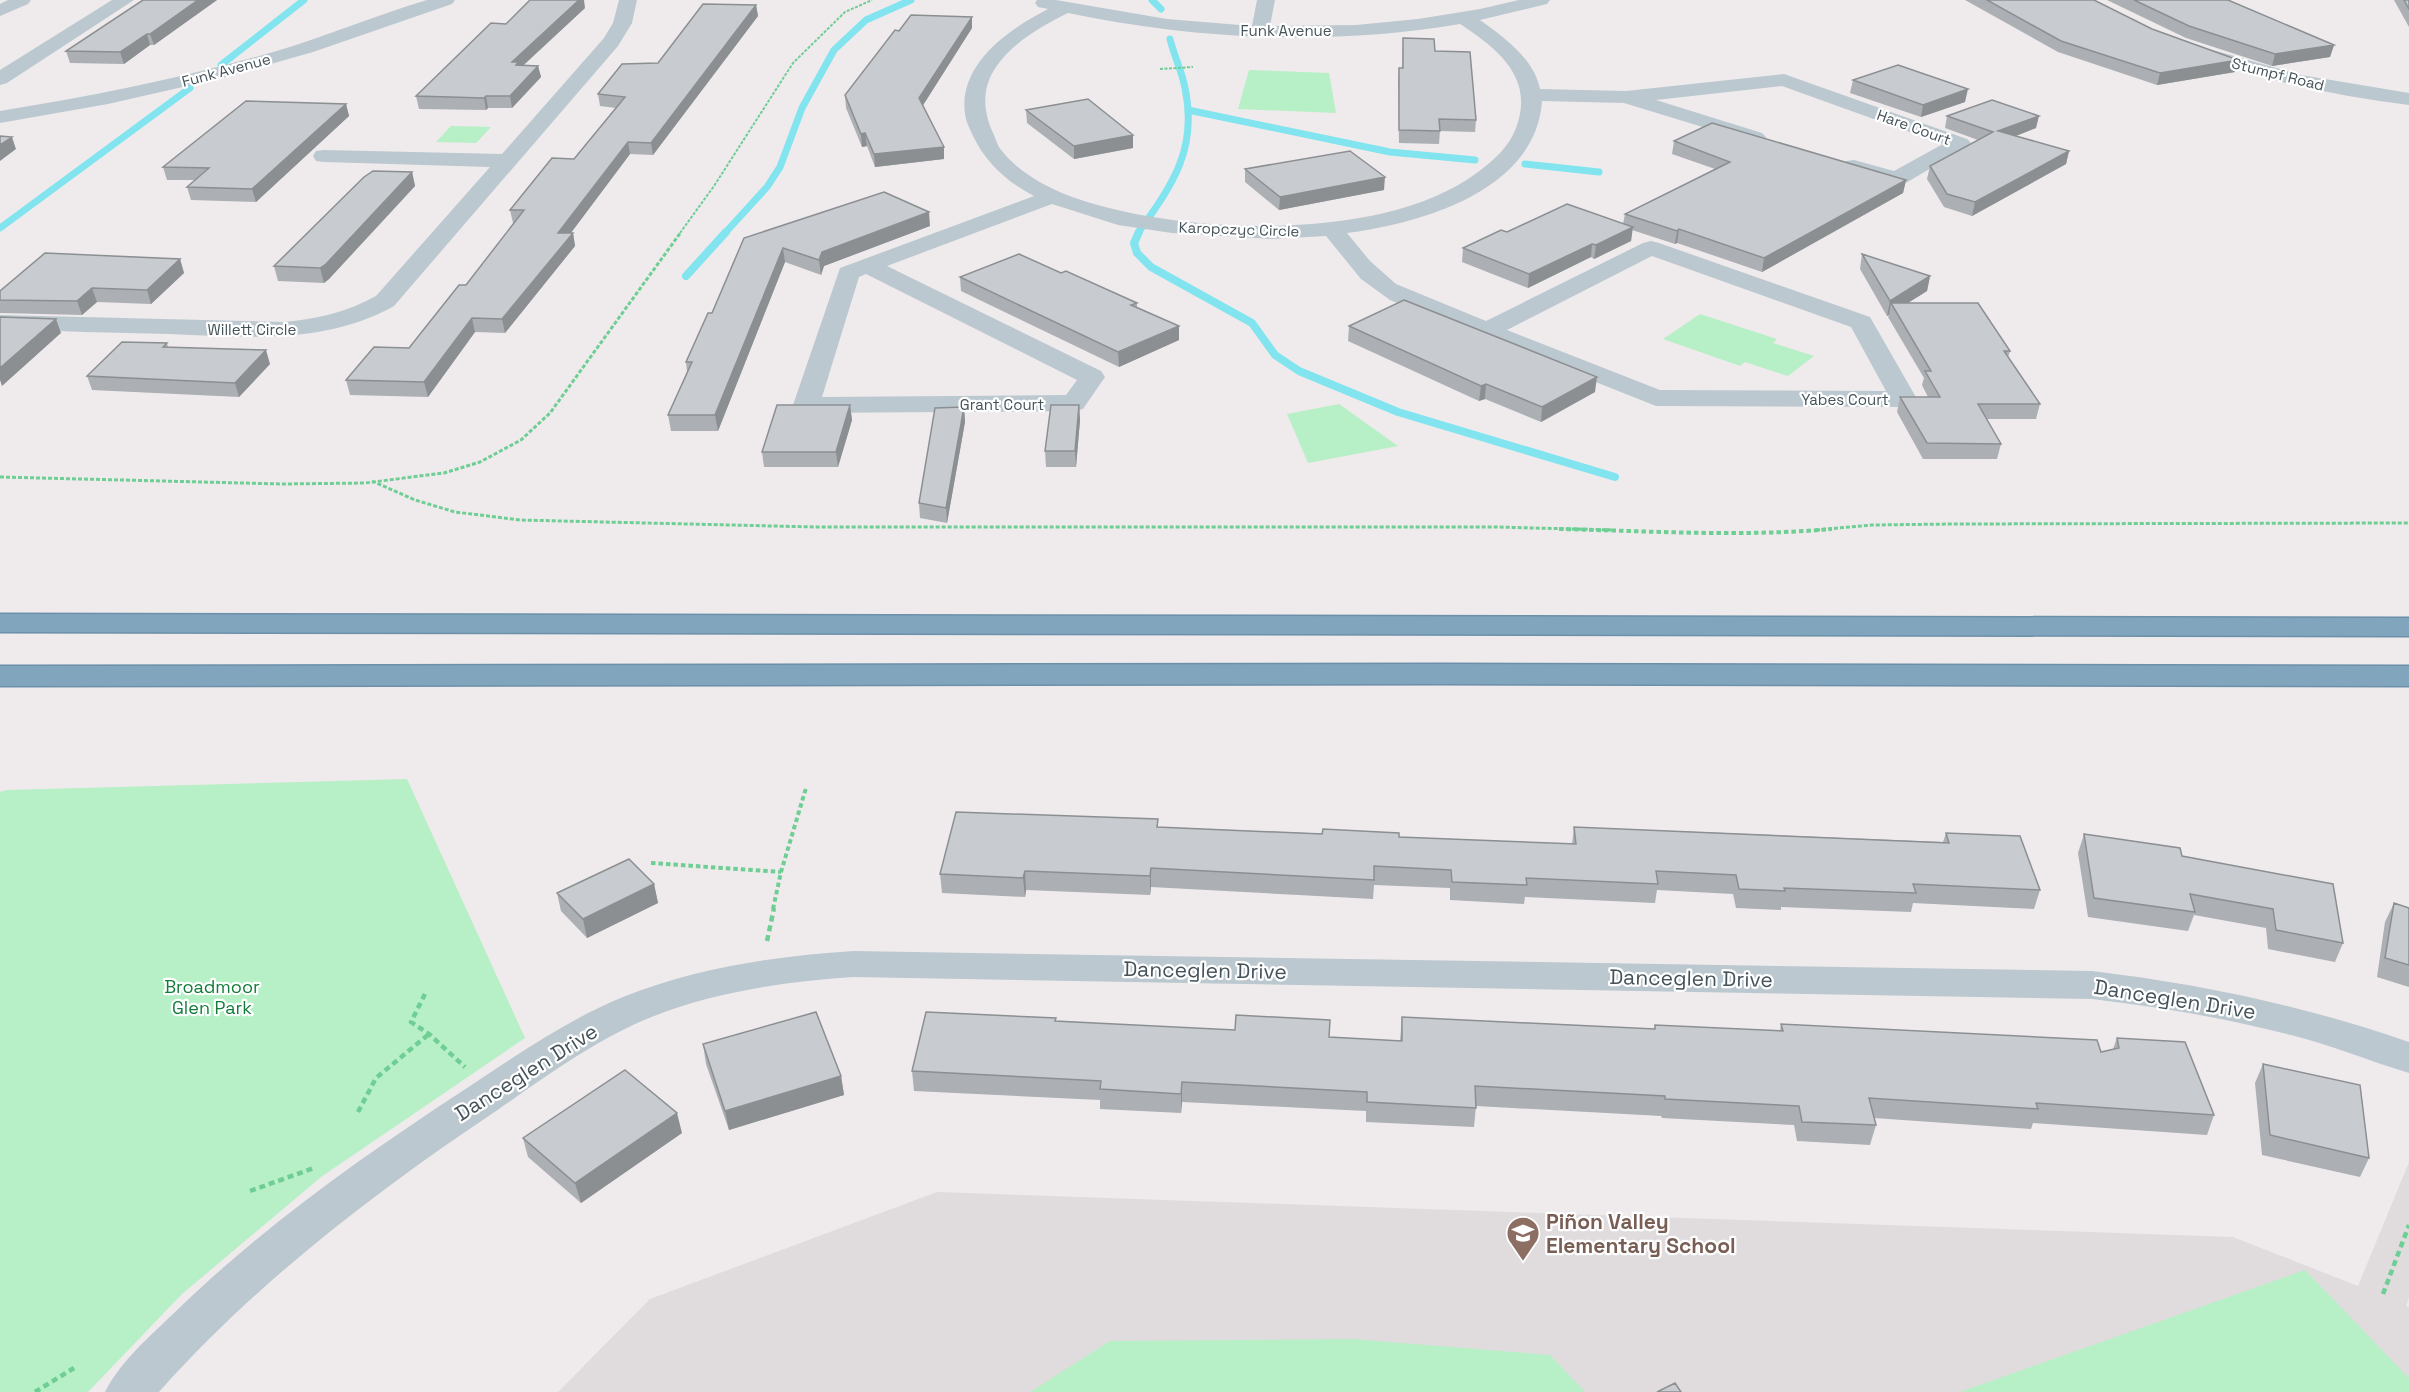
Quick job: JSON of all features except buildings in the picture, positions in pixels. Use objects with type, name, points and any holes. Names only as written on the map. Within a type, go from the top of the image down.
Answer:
[{"type":"highway","points":[[0,623],[2409,627]]},
{"type":"highway","points":[[0,676],[1372,674],[2409,676]]},
{"type":"street","points":[[0,11],[22,0]]},
{"type":"street","points":[[0,79],[125,0]]},
{"type":"street","name":"Funk Avenue","points":[[0,117],[124,95],[220,73],[290,53],[447,0]]},
{"type":"street","name":"Willett Circle","points":[[0,322],[271,331],[305,328],[346,319],[385,301],[619,32],[627,13],[628,0]]},
{"type":"street","name":"Funk Avenue","points":[[1030,0],[1150,23],[1260,31],[1357,30],[1465,19],[1541,0]]},
{"type":"street","points":[[1260,31],[1266,0]]},
{"type":"street","name":"Karopczyc Circle","points":[[1065,8],[1025,31],[988,64],[979,79],[973,110],[976,126],[985,143],[1015,177],[1051,196],[1119,217],[1186,229],[1266,232],[1332,228],[1405,214],[1441,203],[1471,187],[1495,170],[1523,137],[1531,114],[1532,95]]},
{"type":"street","points":[[1465,19],[1508,52],[1523,73],[1532,95]]},
{"type":"street","name":"Stumpf Road","points":[[2179,45],[2282,77],[2409,99]]},
{"type":"street","points":[[0,52],[36,57]]},
{"type":"street","name":"Hare Court","points":[[1532,95],[1626,97],[1784,80],[1960,143],[1896,179],[1837,161]]},
{"type":"street","name":"Hare Court","points":[[1626,97],[1772,142]]},
{"type":"street","points":[[324,156],[508,161]]},
{"type":"street","name":"Grant Court","points":[[868,266],[1092,377],[1074,403],[806,405],[848,273],[1051,196]]},
{"type":"street","name":"Yabes Court","points":[[1332,228],[1366,273],[1383,287],[1487,330],[1656,398],[1904,399],[1861,322],[1652,248],[1487,330]]},
{"type":"street","name":"Danceglen Drive","points":[[129,1392],[196,1320],[271,1251],[336,1199],[467,1109],[575,1038],[638,1007],[691,988],[760,972],[853,964],[2092,985],[2224,1004],[2284,1017],[2409,1058]]},
{"type":"path","points":[[0,477],[324,484],[409,479],[465,466],[511,446],[544,422],[714,186],[793,63],[845,12],[872,0]]},
{"type":"path","points":[[1160,69],[1193,67]]},
{"type":"path","points":[[372,481],[415,500],[455,512],[520,520],[815,527],[1495,527],[1786,533],[1872,525],[2409,523]]},
{"type":"path","points":[[766,942],[781,872],[806,788]]},
{"type":"path","points":[[651,863],[781,872]]},
{"type":"path","points":[[425,994],[411,1022],[429,1034],[468,1071]]},
{"type":"path","points":[[358,1112],[376,1077],[429,1034]]},
{"type":"path","points":[[2383,1294],[2409,1225]]},
{"type":"path","points":[[35,1392],[74,1368]]},
{"type":"shaded area","name":"Piñon Valley Elementary School","points":[[2409,1162],[2409,1297],[2406,1306],[2409,1307],[2409,1392],[558,1392],[650,1299],[937,1192],[2233,1237],[2358,1286]]},
{"type":"green space","points":[[1249,70],[1329,73],[1336,113],[1238,109]]},
{"type":"green space","points":[[451,126],[491,127],[476,143],[436,142]]},
{"type":"green space","points":[[1700,314],[1777,339],[1773,343],[1814,356],[1788,376],[1745,362],[1740,366],[1663,339]]},
{"type":"green space","points":[[1339,404],[1398,446],[1308,463],[1287,414]]},
{"type":"green space","name":"Broadmoor Glen Park","points":[[407,779],[525,1038],[321,1177],[182,1294],[88,1392],[0,1392],[0,792]]},
{"type":"green space","points":[[2305,1270],[2409,1378],[2409,1392],[1960,1392]]},
{"type":"green space","points":[[1352,1339],[1550,1355],[1585,1392],[1030,1392],[1110,1341]]},
{"type":"waterway","points":[[221,65],[304,0]]},
{"type":"waterway","points":[[725,233],[767,187],[780,167],[802,108],[834,50],[866,20],[911,0]]},
{"type":"waterway","points":[[1152,0],[1161,9]]},
{"type":"waterway","points":[[1170,39],[1182,76],[1188,110]]},
{"type":"waterway","points":[[0,228],[190,88]]},
{"type":"waterway","points":[[1138,233],[1162,199],[1179,166],[1188,130],[1188,110]]},
{"type":"waterway","points":[[1188,110],[1390,152],[1475,160]]},
{"type":"waterway","points":[[1525,164],[1599,172]]},
{"type":"waterway","points":[[686,276],[726,232]]},
{"type":"waterway","points":[[1139,232],[1134,243],[1137,253],[1151,267],[1252,323],[1275,355],[1299,371],[1398,412],[1615,477]]},
{"type":"place","name":"Piñon Valley Elementary School","points":[[1523,1262]]}]
